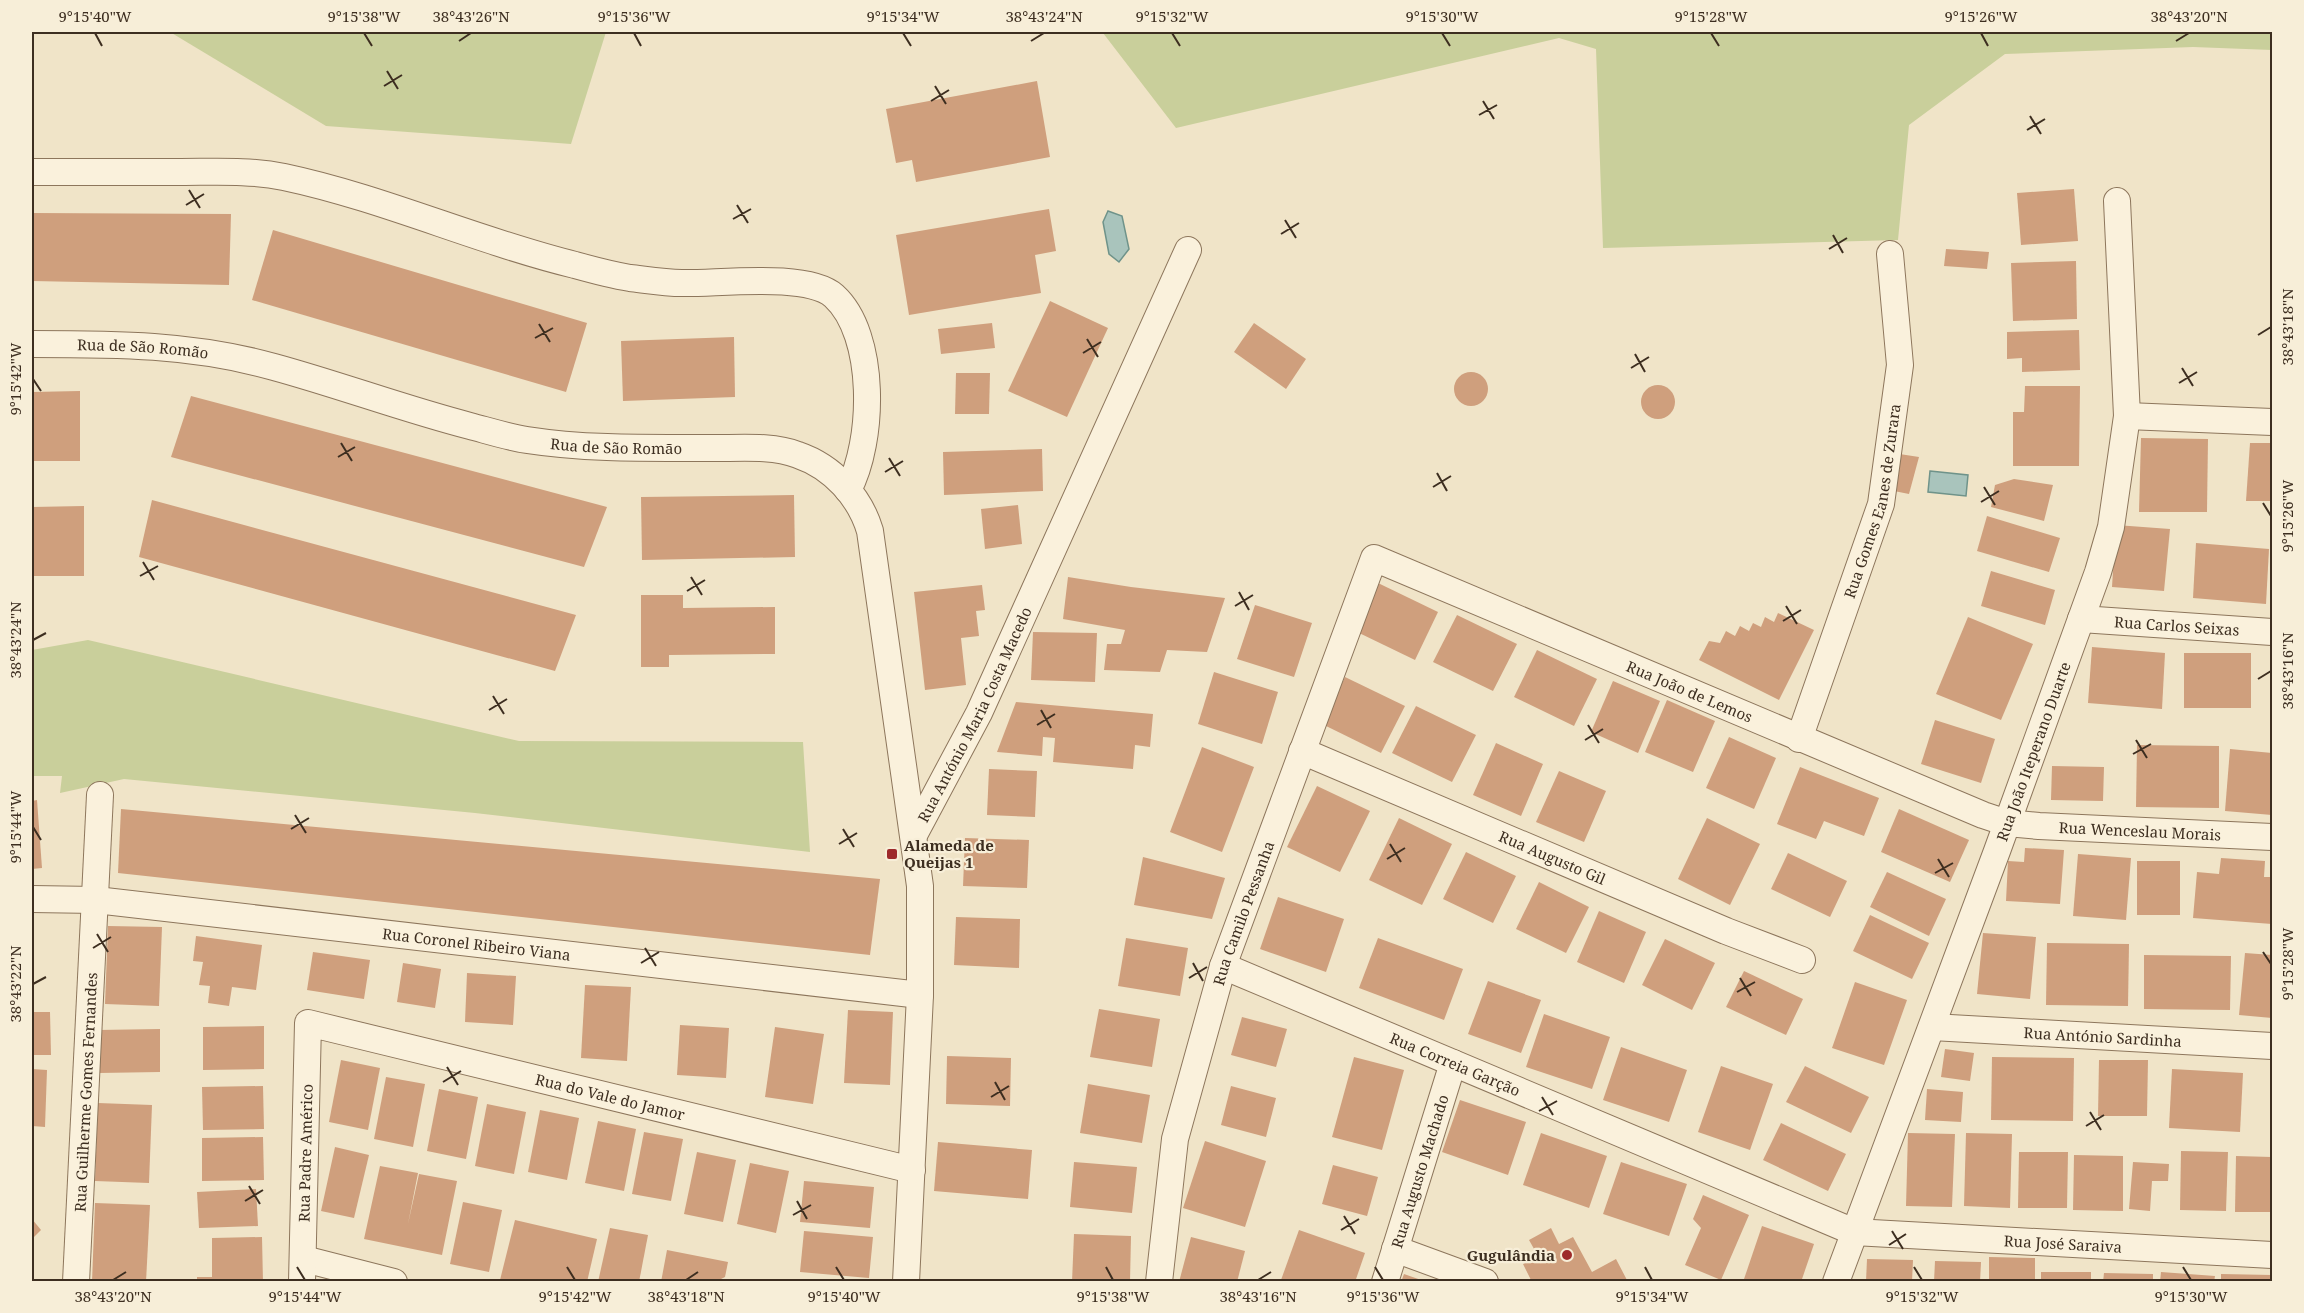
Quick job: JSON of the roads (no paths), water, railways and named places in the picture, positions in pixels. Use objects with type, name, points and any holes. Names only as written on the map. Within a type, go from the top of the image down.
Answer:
[{"type":"street","points":[[32,172],[254,172],[333,191],[544,258],[602,273],[679,283],[782,281],[813,286],[832,294],[846,310],[856,327],[863,350],[867,434],[861,461],[848,490]]},
{"type":"street","name":"Rua João Iteperano Duarte","points":[[1836,1281],[2007,822],[2081,619],[2111,527],[2127,416],[2117,201]]},
{"type":"street","name":"Rua António Maria Costa Macedo","points":[[906,1281],[920,995],[920,886],[915,835],[979,713],[1188,250]]},
{"type":"street","name":"Rua Gomes Eanes de Zurara","points":[[1799,740],[1881,504],[1900,365],[1890,254]]},
{"type":"street","name":"Rua de São Romão","points":[[32,344],[137,344],[240,359],[318,380],[404,409],[526,440],[630,447],[740,449],[795,453],[820,465],[848,490],[866,517],[870,531],[915,835]]},
{"type":"street","points":[[2127,416],[2272,422]]},
{"type":"street","name":"Rua João de Lemos","points":[[1374,558],[1799,740],[2007,822]]},
{"type":"street","name":"Rua Camilo Pessanha","points":[[1159,1281],[1175,1139],[1223,966],[1374,558]]},
{"type":"street","name":"Rua Carlos Seixas","points":[[2081,619],[2272,632]]},
{"type":"street","name":"Rua Augusto Gil","points":[[1302,751],[1715,927],[1802,960]]},
{"type":"street","name":"Rua Guilherme Gomes Fernandes","points":[[76,1281],[100,795]]},
{"type":"street","name":"Rua Wenceslau Morais","points":[[2007,822],[2272,837]]},
{"type":"street","name":"Rua Coronel Ribeiro Viana","points":[[32,899],[96,900],[920,995]]},
{"type":"street","name":"Rua Correia Garção","points":[[1223,966],[1854,1232]]},
{"type":"street","name":"Rua do Vale do Jamor","points":[[308,1023],[912,1170]]},
{"type":"street","name":"Rua Padre Américo","points":[[303,1270],[308,1023]]},
{"type":"street","name":"Rua António Sardinha","points":[[1932,1027],[2272,1046]]},
{"type":"street","name":"Rua Augusto Machado","points":[[1385,1281],[1453,1063]]},
{"type":"street","name":"Rua José Saraiva","points":[[1854,1232],[2272,1256]]},
{"type":"street","points":[[1395,1249],[1485,1281]]},
{"type":"street","points":[[303,1270],[394,1281]]},
{"type":"water","points":[[1108,211],[1122,216],[1129,249],[1119,262],[1109,254],[1103,222]]},
{"type":"water","points":[[1930,471],[1968,475],[1966,496],[1928,492]]},
{"type":"place","name":"Alameda de Queijas 1","points":[[892,854]]},
{"type":"place","name":"Gugulândia","points":[[1567,1255]]}]
